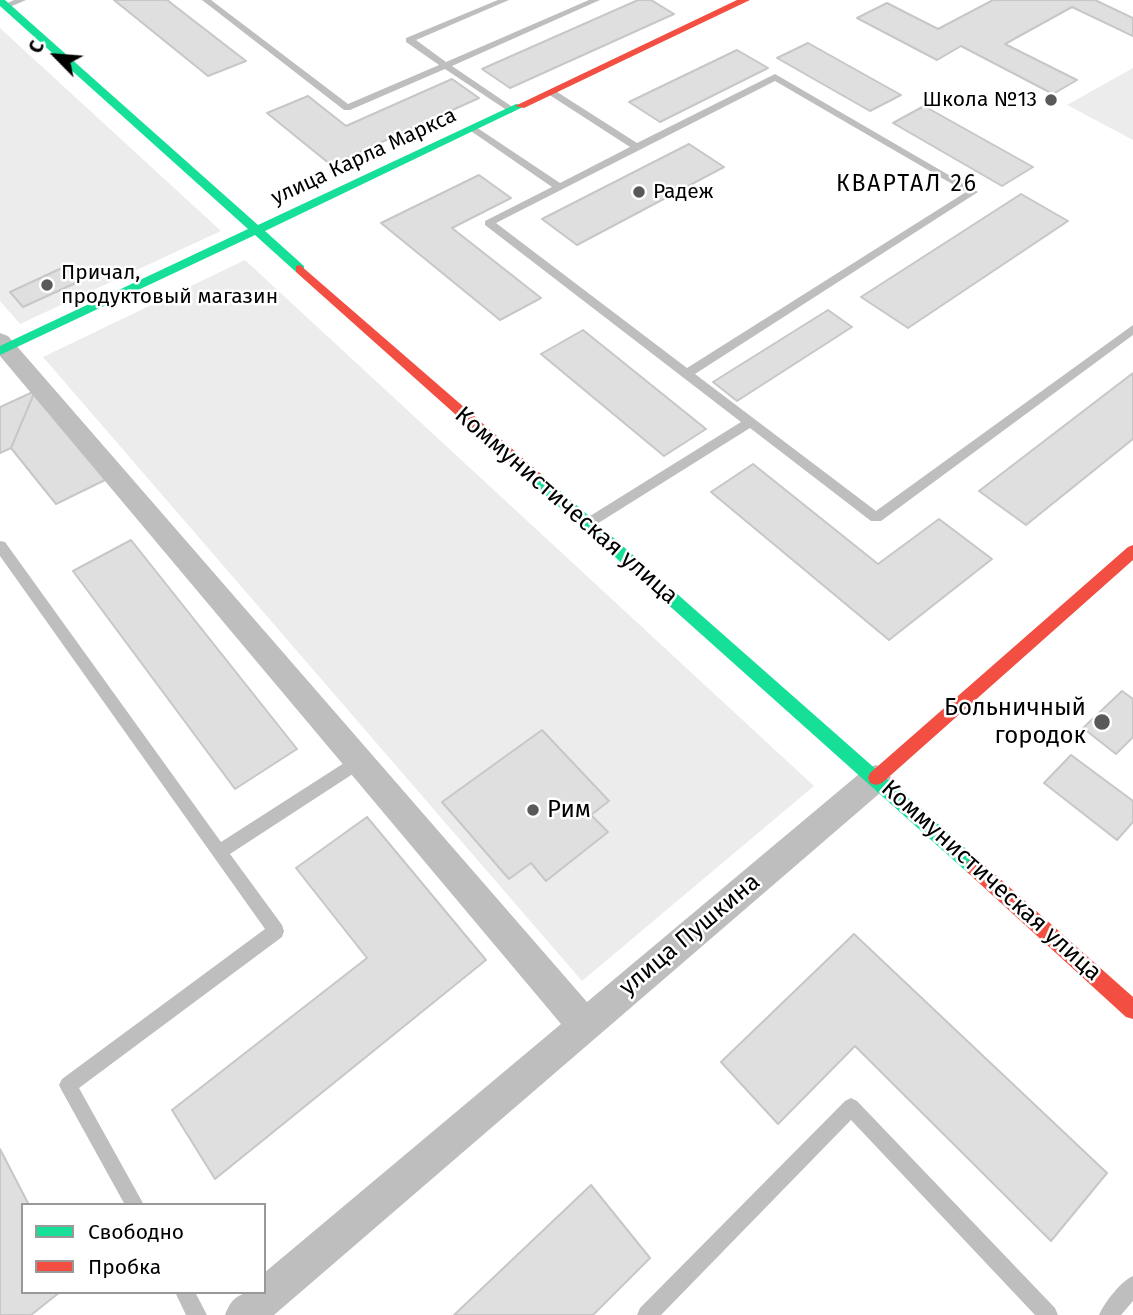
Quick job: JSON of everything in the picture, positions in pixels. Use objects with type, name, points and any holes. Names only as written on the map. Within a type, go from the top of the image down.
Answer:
[{"type":"street","name":"улица Карла Маркса","points":[[2,347],[474,129],[745,0]]},
{"type":"street","name":"Коммунистическая улица","points":[[3,4],[254,231],[876,778],[1133,1010]]},
{"type":"street","points":[[2,347],[584,1024]]},
{"type":"street","name":"улица Пушкина","points":[[256,1311],[584,1024],[876,778],[1133,551]]},
{"type":"lane","points":[[3,4],[22,0]]},
{"type":"lane","points":[[206,0],[347,108],[596,0]]},
{"type":"lane","points":[[505,0],[409,40],[511,110]]},
{"type":"lane","points":[[687,374],[973,192],[775,77],[489,223],[687,374],[876,518],[1133,329]]},
{"type":"lane","points":[[551,92],[636,148]]},
{"type":"lane","points":[[474,129],[559,187]]},
{"type":"lane","points":[[587,524],[750,422]]},
{"type":"lane","points":[[0,546],[276,930],[68,1085],[134,1203]]},
{"type":"lane","points":[[219,852],[360,761]]},
{"type":"lane","points":[[647,1315],[851,1107],[1048,1315]]},
{"type":"lane","points":[[1109,1315],[1133,1286]]},
{"type":"lane","points":[[185,1294],[197,1315]]},
{"type":"shaded area","points":[[0,28],[221,231],[20,324],[0,301]]},
{"type":"shaded area","points":[[1133,68],[1133,140],[1067,105]]},
{"type":"shaded area","points":[[245,260],[814,786],[582,981],[43,357]]},
{"type":"building","points":[[114,0],[167,0],[246,61],[208,76]]},
{"type":"building","points":[[638,0],[651,0],[674,14],[510,88],[482,69]]},
{"type":"building","points":[[993,0],[1095,0],[1133,18],[1133,36],[1072,7],[1005,44],[1077,80],[1053,94],[961,46],[937,60],[857,18],[887,3],[938,29]]},
{"type":"building","points":[[808,43],[901,95],[870,111],[777,58]]},
{"type":"building","points":[[737,50],[768,68],[660,122],[629,102]]},
{"type":"building","points":[[452,79],[479,98],[331,165],[267,113],[308,96],[346,126]]},
{"type":"building","points":[[924,106],[1033,167],[1002,186],[893,123]]},
{"type":"building","points":[[689,144],[724,167],[577,245],[542,219]]},
{"type":"building","points":[[479,175],[511,198],[452,228],[541,298],[500,320],[381,223]]},
{"type":"building","points":[[1021,194],[1068,221],[908,328],[861,297]]},
{"type":"building","points":[[64,267],[78,282],[23,307],[10,292]]},
{"type":"building","points":[[828,310],[852,327],[737,401],[713,382]]},
{"type":"building","points":[[583,330],[706,429],[664,456],[541,354]]},
{"type":"building","points":[[1133,373],[1133,439],[1026,525],[979,491]]},
{"type":"building","points":[[35,391],[11,448],[0,453],[0,407]]},
{"type":"building","points":[[35,391],[107,479],[56,504],[11,448]]},
{"type":"building","points":[[753,464],[878,564],[939,519],[992,559],[889,640],[711,492]]},
{"type":"building","points":[[131,540],[297,749],[235,789],[73,571]]},
{"type":"building","points":[[1122,691],[1133,699],[1133,737],[1116,754],[1083,728]]},
{"type":"building","points":[[542,730],[609,801],[591,815],[608,832],[546,881],[531,863],[509,879],[442,802]]},
{"type":"building","points":[[1071,755],[1133,801],[1133,822],[1117,840],[1044,783]]},
{"type":"building","points":[[367,817],[486,960],[215,1179],[172,1110],[367,958],[296,868]]},
{"type":"building","points":[[854,934],[1107,1173],[1051,1241],[855,1046],[778,1124],[721,1062]]},
{"type":"building","points":[[0,1149],[28,1203],[21,1203],[21,1294],[57,1294],[31,1315],[0,1315]]},
{"type":"building","points":[[591,1185],[650,1258],[593,1315],[454,1315]]},
{"type":"traffic: fast","points":[[0,1],[300,269]]},
{"type":"traffic: fast","points":[[0,351],[520,106]]},
{"type":"traffic: fast","points":[[535,477],[974,867]]},
{"type":"traffic: jam","points":[[520,106],[745,0]]},
{"type":"traffic: jam","points":[[300,269],[535,477]]},
{"type":"traffic: jam","points":[[876,778],[1133,551]]},
{"type":"traffic: jam","points":[[974,867],[1133,1010]]},
{"type":"place","name":"Школа №13","points":[[1051,100]]},
{"type":"place","name":"Радеж","points":[[639,192]]},
{"type":"place","name":"Причал, продуктовый магазин","points":[[47,285]]},
{"type":"place","name":"Больничный городок","points":[[1102,722]]},
{"type":"place","name":"Рим","points":[[533,810]]},
{"type":"district","name":"КВАРТАЛ 26","points":[[907,185]]}]
